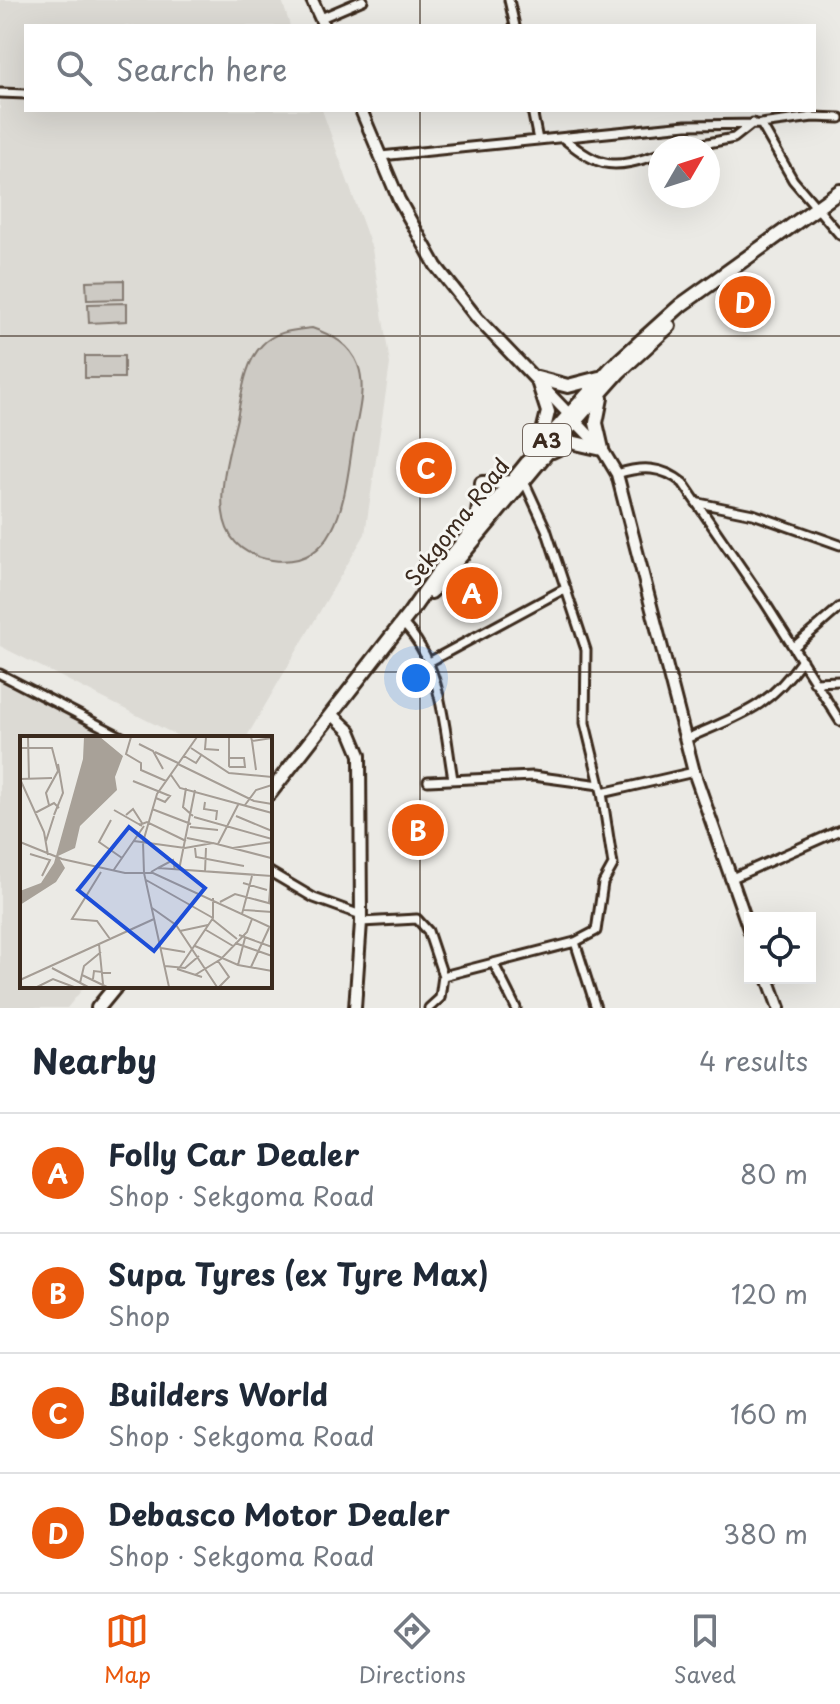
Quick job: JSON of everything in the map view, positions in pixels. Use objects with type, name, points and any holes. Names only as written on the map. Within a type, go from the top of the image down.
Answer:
[{"type":"highway","name":"Sekgoma Road","points":[[406,619],[444,579],[542,451],[608,378],[681,305],[840,191]]},
{"type":"highway","points":[[537,378],[568,386],[608,378]]},
{"type":"highway","points":[[537,378],[548,412],[542,451],[571,442],[602,449],[597,432],[596,409],[608,378]]},
{"type":"highway","name":"Sekgoma Road","points":[[272,790],[475,526],[517,482]]},
{"type":"highway","points":[[475,526],[482,483],[517,482]]},
{"type":"highway","points":[[98,1008],[114,988]]},
{"type":"street","points":[[312,0],[322,22],[363,0]]},
{"type":"street","points":[[509,0],[515,24]]},
{"type":"street","points":[[0,93],[24,94]]},
{"type":"street","points":[[362,112],[399,200],[436,266],[477,318],[602,449],[617,474],[694,772],[744,916]]},
{"type":"street","points":[[532,112],[538,140]]},
{"type":"street","points":[[381,156],[686,125],[840,118]]},
{"type":"street","points":[[720,141],[734,138],[757,123]]},
{"type":"street","points":[[757,123],[782,163],[840,235]]},
{"type":"street","points":[[563,138],[589,158],[610,166],[648,157]]},
{"type":"street","points":[[617,474],[652,468],[669,472],[699,503],[840,721]]},
{"type":"street","points":[[443,976],[575,942],[596,931],[603,883],[612,870],[601,789],[585,723],[586,650],[546,529],[517,482]]},
{"type":"street","points":[[699,503],[753,514],[840,545]]},
{"type":"street","points":[[429,662],[566,588]]},
{"type":"street","points":[[794,647],[840,607]]},
{"type":"street","points":[[406,619],[429,662],[453,779]]},
{"type":"street","points":[[686,739],[765,703],[782,689],[802,660]]},
{"type":"street","points":[[0,674],[120,736]]},
{"type":"street","points":[[814,682],[840,681]]},
{"type":"street","points":[[332,714],[350,731],[360,755],[361,918],[355,1008]]},
{"type":"street","points":[[428,781],[533,776],[601,789],[694,772]]},
{"type":"street","points":[[730,879],[840,830]]},
{"type":"street","points":[[272,873],[314,898],[361,918],[411,916],[417,919],[428,931],[443,976],[440,998],[429,1008]]},
{"type":"street","points":[[575,942],[596,1008]]},
{"type":"street","points":[[494,964],[516,1008]]},
{"type":"street","points":[[770,984],[779,1008]]},
{"type":"shaded area","points":[[0,0],[282,0],[289,24],[24,24],[24,112],[323,112],[372,249],[390,364],[365,534],[247,736],[178,736],[0,646]]},
{"type":"shaded area","points":[[124,280],[124,299],[87,300],[86,281]]},
{"type":"shaded area","points":[[127,303],[127,321],[89,323],[88,304]]},
{"type":"shaded area","points":[[312,328],[340,341],[355,358],[362,384],[359,414],[342,504],[326,540],[313,553],[295,560],[272,560],[249,553],[233,540],[225,523],[223,482],[251,361],[267,340],[279,334]]},
{"type":"shaded area","points":[[85,356],[124,356],[124,378],[85,378]]},
{"type":"shaded area","points":[[0,680],[110,736],[20,736],[20,988],[83,988],[67,1008],[0,1008]]},
{"type":"place","name":"Debasco Motor Dealer","points":[[745,302]]},
{"type":"place","name":"Builders World","points":[[426,468]]},
{"type":"place","name":"Folly Car Dealer","points":[[472,593]]},
{"type":"place","name":"Supa Tyres (ex Tyre Max)","points":[[418,830]]}]
